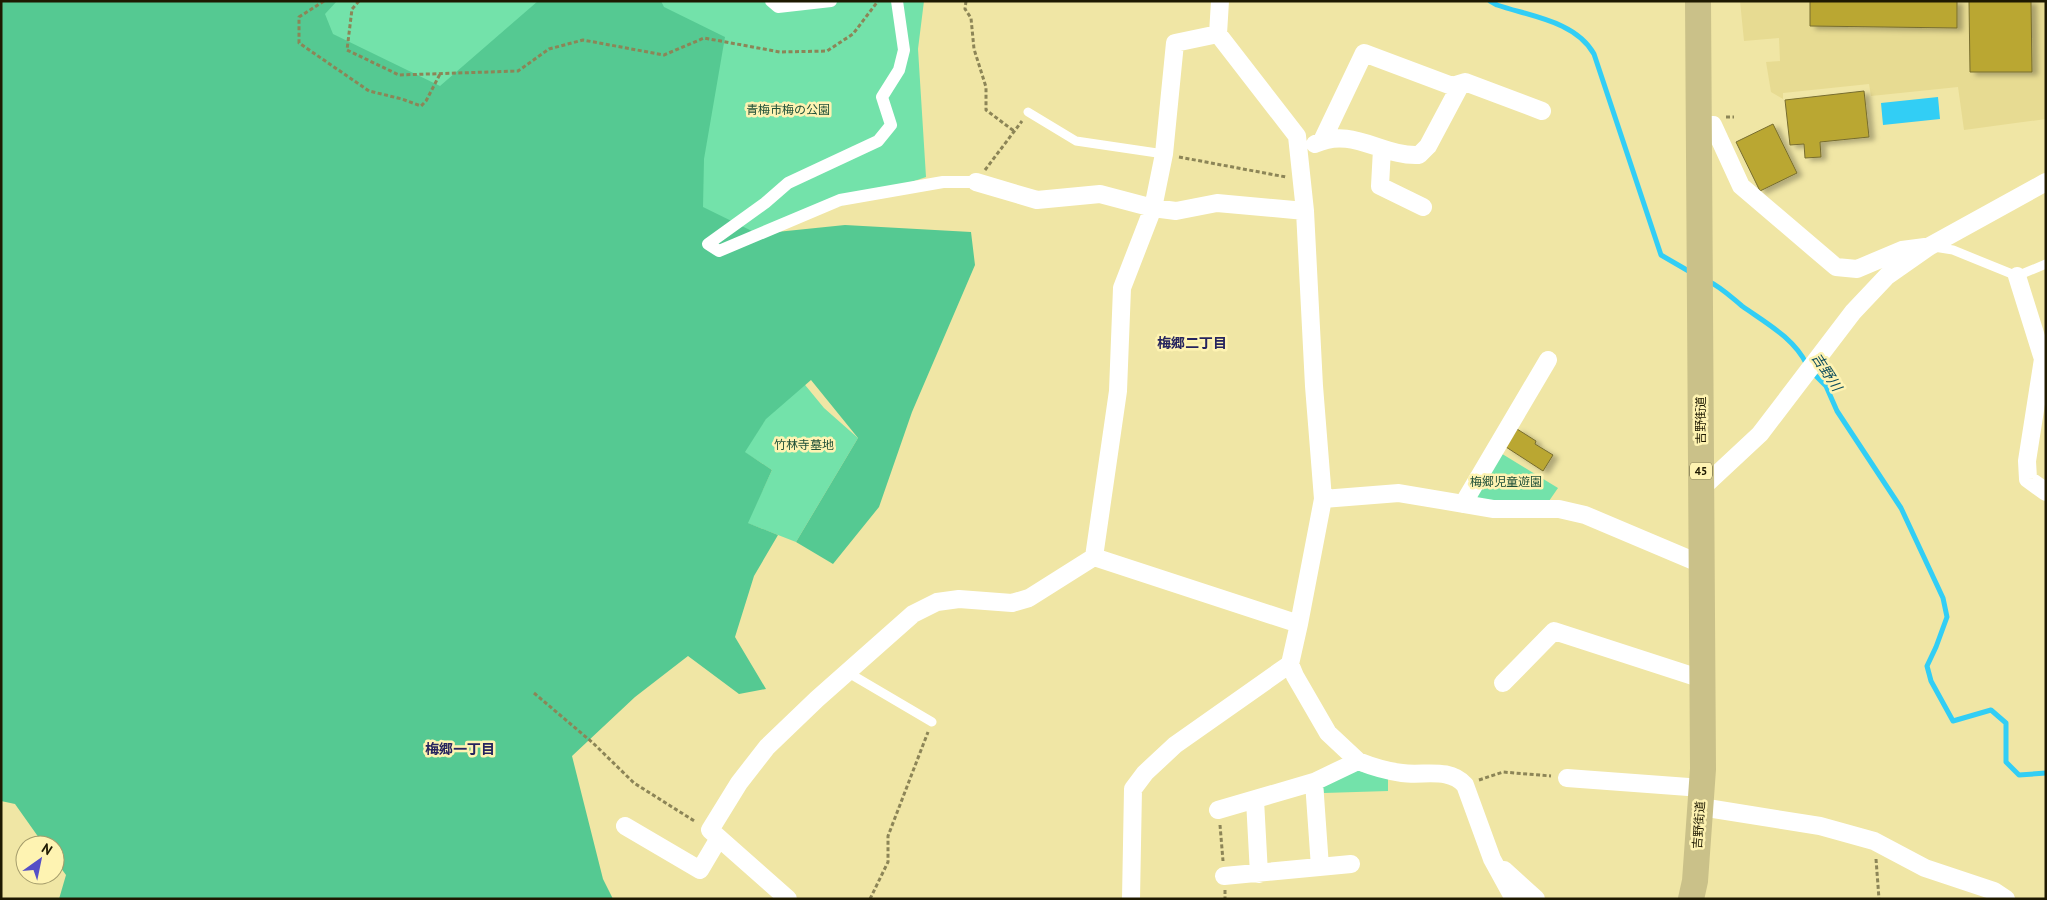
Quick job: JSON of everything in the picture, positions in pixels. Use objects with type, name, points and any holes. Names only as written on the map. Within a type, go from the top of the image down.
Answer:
[{"type":"main road","name":"吉野街道","points":[[1691,899],[1695,881],[1701,797],[1702,678],[1698,1]]},
{"type":"street","points":[[771,1],[778,7],[831,1]]},
{"type":"street","points":[[897,1],[904,50],[899,70],[882,97],[891,125],[878,141],[788,183],[765,203],[708,244],[719,251],[840,200],[943,182],[976,182],[1036,200],[1100,194],[1154,208],[1176,211],[1217,203],[1305,211]]},
{"type":"street","points":[[1220,1],[1218,34],[1297,136],[1299,151],[1305,211],[1314,386],[1323,499],[1290,664],[1294,676],[1328,733],[1358,761],[1377,769],[1405,773],[1448,774],[1458,778],[1464,785],[1492,859],[1514,899]]},
{"type":"street","points":[[625,826],[700,870],[714,834],[738,783],[767,747],[847,672],[913,614],[937,602],[959,598],[1012,602],[1029,598],[1094,557],[1118,391],[1122,288],[1154,208],[1164,154],[1175,43],[1218,34]]},
{"type":"street","points":[[1322,140],[1364,53],[1452,86],[1465,82],[1542,111]]},
{"type":"street","points":[[1299,151],[1328,138],[1353,139],[1408,156],[1419,155],[1424,151],[1461,84]]},
{"type":"street","points":[[1700,126],[1713,125],[1741,186],[1836,267],[1857,269],[1902,250],[1930,246]]},
{"type":"street","points":[[1382,149],[1380,186],[1423,207]]},
{"type":"street","points":[[1701,489],[1760,434],[1854,312],[1887,276],[1930,246],[2046,182]]},
{"type":"street","points":[[2017,276],[2044,359],[2027,461],[2028,479],[2046,492]]},
{"type":"street","points":[[1463,504],[1548,360]]},
{"type":"street","points":[[1323,499],[1400,493],[1494,509],[1559,509],[1586,516],[1701,564]]},
{"type":"street","points":[[1094,557],[1299,624]]},
{"type":"street","points":[[1503,683],[1554,631],[1702,678]]},
{"type":"street","points":[[1131,899],[1133,789],[1145,773],[1175,745],[1290,664]]},
{"type":"street","points":[[1218,810],[1314,782],[1358,761]]},
{"type":"street","points":[[1567,778],[1701,797],[1820,826],[1874,841],[1925,868],[1994,891],[2006,899]]},
{"type":"street","points":[[1314,782],[1320,867]]},
{"type":"street","points":[[1256,800],[1259,874]]},
{"type":"street","points":[[714,834],[788,899]]},
{"type":"street","points":[[1492,859],[1536,899]]},
{"type":"street","points":[[1224,876],[1351,864]]},
{"type":"lane","points":[[1028,112],[1076,141],[1164,154]]},
{"type":"lane","points":[[1930,246],[1953,250],[2017,276],[2046,264]]},
{"type":"lane","points":[[847,672],[932,722]]},
{"type":"path","points":[[324,1],[299,18],[299,43],[369,91],[402,98],[421,106],[426,101],[440,74]]},
{"type":"path","points":[[359,1],[352,9],[347,50],[399,75],[518,71],[550,49],[583,40],[664,55],[704,38],[780,52],[827,50],[853,34],[878,1]]},
{"type":"path","points":[[966,1],[966,9],[971,18],[974,49],[986,87],[986,110],[1014,131]]},
{"type":"path","points":[[976,182],[1028,112]]},
{"type":"path","points":[[1164,154],[1302,180]]},
{"type":"path","points":[[534,693],[593,743],[634,783],[714,834]]},
{"type":"path","points":[[870,899],[888,862],[888,836],[932,722]]},
{"type":"path","points":[[1464,785],[1503,772],[1567,778]]},
{"type":"path","points":[[1218,810],[1225,899]]},
{"type":"path","points":[[1874,841],[1878,899]]},
{"type":"shaded area","points":[[1740,1],[2046,1],[2046,119],[1964,130],[1958,87],[1871,96],[1869,84],[1783,93],[1783,99],[1771,92],[1766,62],[1780,61],[1779,38],[1744,41]]},
{"type":"green space","points":[[1,1],[337,1],[325,14],[333,34],[440,86],[538,1],[661,1],[664,7],[725,37],[704,159],[703,207],[758,234],[845,225],[971,232],[975,265],[912,412],[879,507],[833,564],[796,542],[858,438],[811,380],[766,419],[745,452],[772,470],[748,523],[778,535],[754,576],[735,637],[766,689],[739,694],[688,656],[635,697],[572,756],[603,879],[613,899],[59,899],[63,885],[65,885],[66,875],[65,835],[37,835],[15,804],[1,801]]},
{"type":"green space","name":"青梅市梅の公園","points":[[323,1],[924,1],[918,49],[926,177],[722,246],[476,89],[405,84],[306,17]]},
{"type":"green space","name":"竹林寺墓地","points":[[801,380],[824,408],[858,438],[796,542],[747,523],[772,470],[744,452],[770,412]]},
{"type":"green space","name":"梅郷児童遊園","points":[[1499,452],[1558,488],[1549,501],[1476,501],[1473,495]]},
{"type":"green space","points":[[1356,770],[1388,779],[1388,791],[1324,793],[1322,783]]},
{"type":"water","points":[[1938,97],[1940,119],[1883,125],[1881,103]]},
{"type":"building","points":[[1810,1],[1957,1],[1957,28],[1810,26]]},
{"type":"building","points":[[1969,1],[2031,1],[2032,72],[1970,72]]},
{"type":"building","points":[[1864,91],[1869,137],[1820,142],[1821,157],[1805,158],[1804,144],[1790,145],[1785,100]]},
{"type":"building","points":[[1773,124],[1797,173],[1760,191],[1736,142]]},
{"type":"building","points":[[1517,429],[1536,441],[1535,444],[1553,455],[1543,471],[1506,447]]},
{"type":"waterway","name":"吉野川","points":[[1490,1],[1497,5],[1551,21],[1576,34],[1586,43],[1594,54],[1661,255],[1692,273]]},
{"type":"waterway","name":"吉野川","points":[[1708,281],[1722,289],[1742,306],[1779,332],[1795,347],[1807,365]]},
{"type":"waterway","name":"吉野川","points":[[1812,372],[1826,386],[1837,411],[1901,508],[1943,598],[1947,617],[1927,666],[1931,681],[1953,721],[1991,710],[2006,723],[2006,762],[2019,775],[2046,773]]},
{"type":"district","name":"梅郷二丁目","points":[[1192,343]]},
{"type":"district","name":"梅郷一丁目","points":[[460,749]]}]
